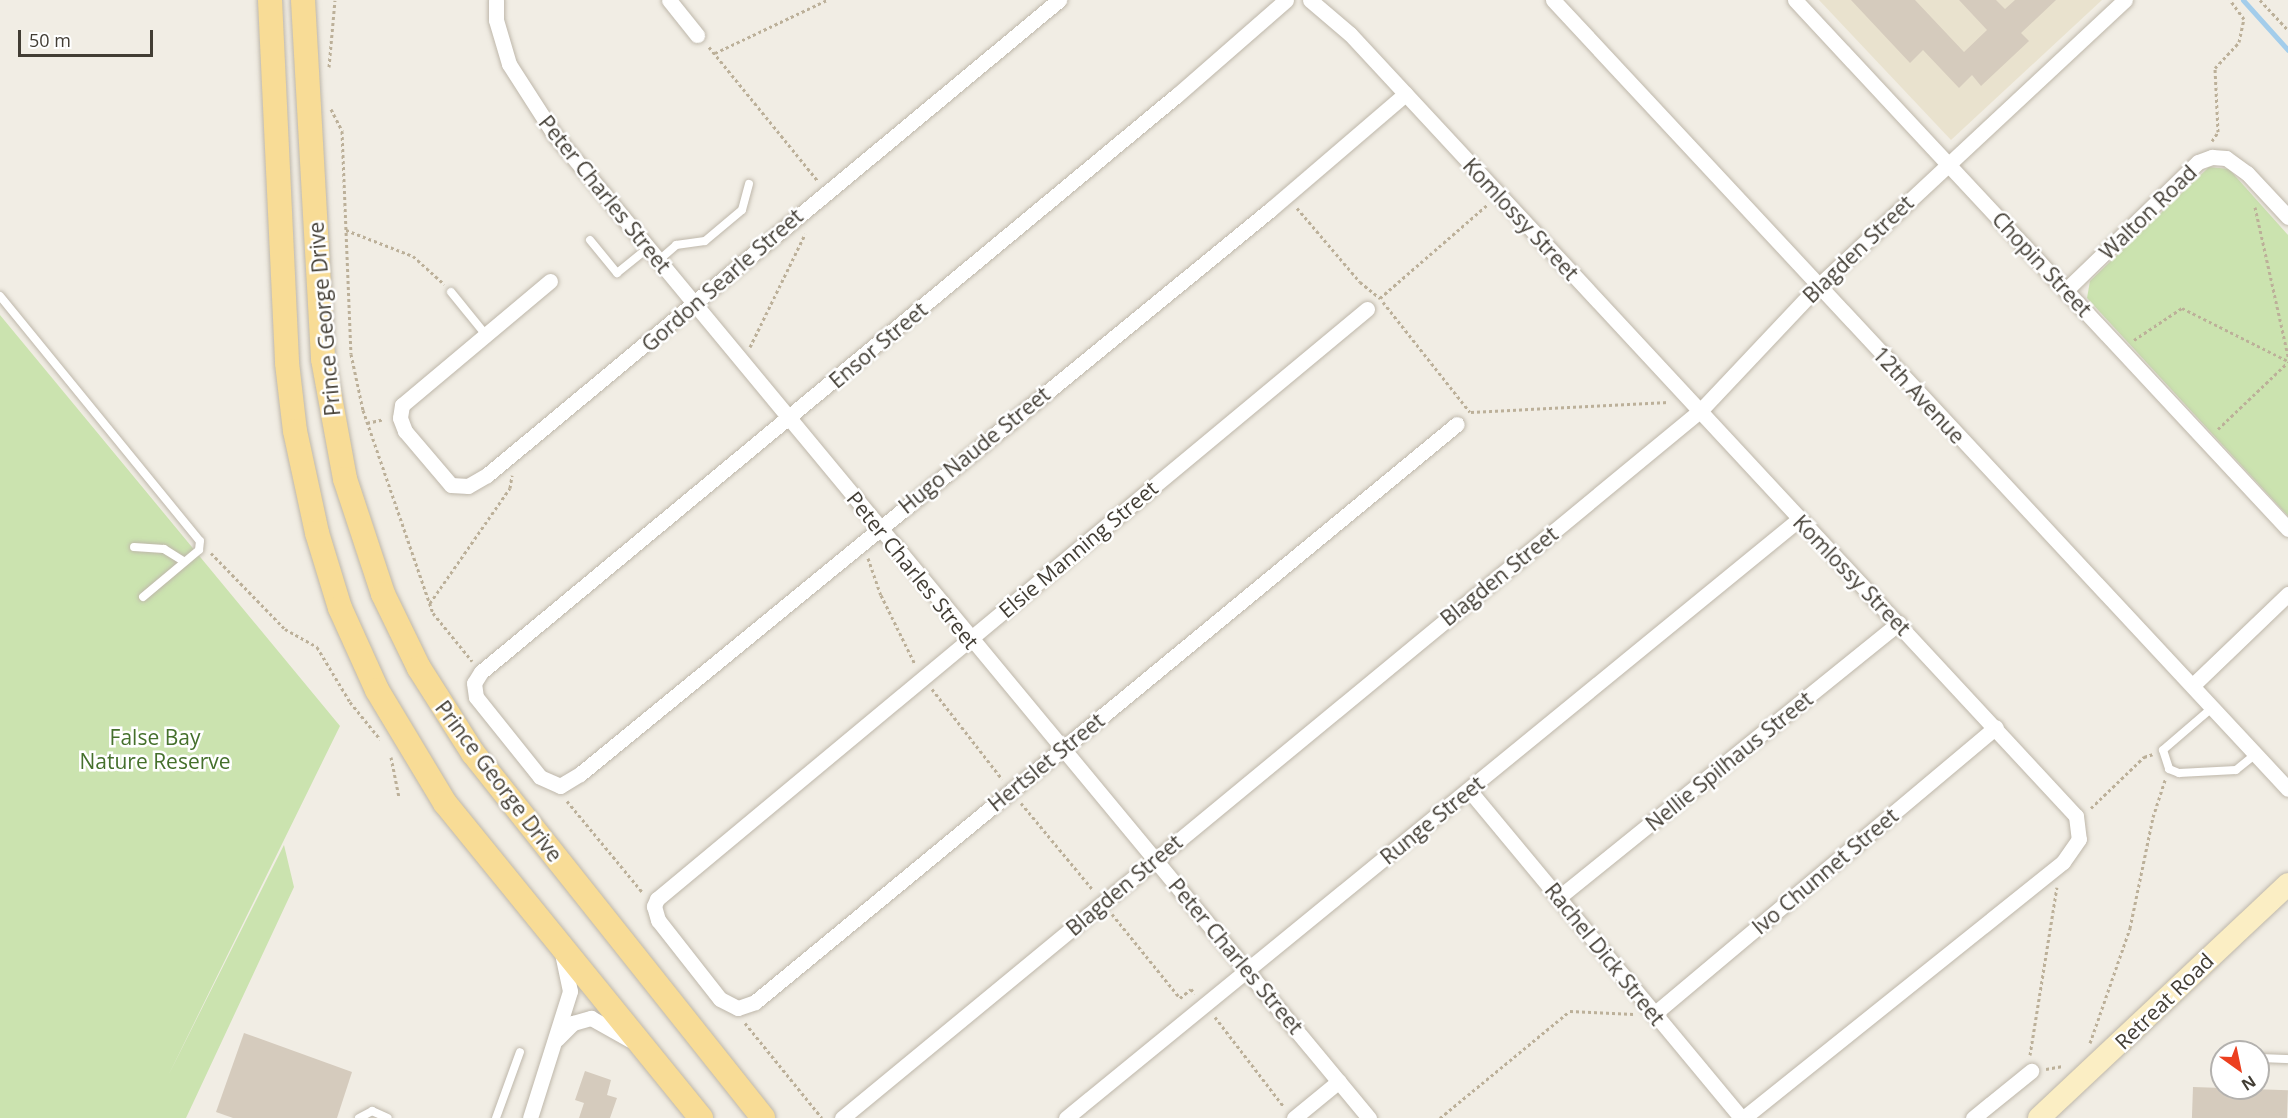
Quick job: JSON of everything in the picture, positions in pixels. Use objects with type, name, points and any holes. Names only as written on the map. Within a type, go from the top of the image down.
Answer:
[{"type":"main road","name":"Prince George Drive","points":[[270,0],[287,363],[296,431],[317,533],[340,608],[377,690],[417,761],[477,844],[701,1118]]},
{"type":"main road","name":"Prince George Drive","points":[[303,0],[325,370],[345,478],[383,594],[419,668],[473,753],[763,1118]]},
{"type":"main road","name":"Retreat Road","points":[[2039,1118],[2288,884]]},
{"type":"street","name":"Peter Charles Street","points":[[495,0],[502,42],[527,96],[658,261],[969,639],[1064,747],[1155,859],[1248,967],[1369,1118]]},
{"type":"street","points":[[669,0],[697,35]]},
{"type":"street","name":"Gordon Searle Street","points":[[486,335],[408,399],[401,409],[405,431],[451,485],[475,483],[515,452],[1059,0]]},
{"type":"street","name":"Ensor Street","points":[[473,690],[481,672],[789,418],[1286,0]]},
{"type":"street","name":"Komlossy Street","points":[[1310,0],[1350,34],[1683,390],[1798,520],[1899,623],[2076,816]]},
{"type":"street","name":"12th Avenue","points":[[1553,0],[1817,287],[2193,685],[2288,789]]},
{"type":"street","name":"Chopin Street","points":[[1795,0],[2288,529]]},
{"type":"street","name":"Blagden Street","points":[[843,1118],[1701,410],[1817,287],[2125,0]]},
{"type":"street","name":"Hugo Naude Street","points":[[473,690],[525,760],[548,783],[560,786],[580,774],[1286,195],[1405,94]]},
{"type":"street","name":"Walton Road","points":[[2066,290],[2198,162],[2212,157],[2226,158],[2247,173],[2288,217]]},
{"type":"street","points":[[486,335],[550,281]]},
{"type":"street","name":"Elsie Manning Street","points":[[650,901],[663,893],[1367,309]]},
{"type":"street","name":"Hertslet Street","points":[[650,901],[658,920],[720,999],[728,1006],[748,1007],[1457,424]]},
{"type":"street","name":"Runge Street","points":[[1066,1118],[1798,520]]},
{"type":"street","points":[[2193,685],[2288,594]]},
{"type":"street","name":"Nellie Spilhaus Street","points":[[1558,898],[1899,623]]},
{"type":"street","name":"Ivo Chunnet Street","points":[[1654,1014],[1996,727]]},
{"type":"street","name":"Rachel Dick Street","points":[[1469,790],[1742,1118]]},
{"type":"street","points":[[1742,1118],[2063,862],[2079,839],[2076,816]]},
{"type":"street","points":[[530,1118],[555,1041],[570,979],[554,938]]},
{"type":"street","points":[[555,1041],[573,1023],[591,1018],[648,1052]]},
{"type":"street","points":[[1973,1118],[2031,1071]]},
{"type":"street","points":[[1288,1115],[1339,1081]]},
{"type":"lane","points":[[658,261],[676,245],[705,241],[742,210],[749,184]]},
{"type":"lane","points":[[590,240],[617,273],[648,248]]},
{"type":"lane","points":[[450,292],[486,335]]},
{"type":"lane","points":[[0,296],[200,541],[200,547],[143,597]]},
{"type":"lane","points":[[134,547],[165,549],[183,561]]},
{"type":"lane","points":[[2213,707],[2163,750],[2169,769],[2179,773],[2236,770],[2256,754]]},
{"type":"lane","points":[[496,1118],[520,1052]]},
{"type":"lane","points":[[2270,1058],[2288,1059]]},
{"type":"lane","points":[[359,1118],[372,1111],[388,1118]]},
{"type":"path","points":[[328,70],[335,0]]},
{"type":"path","points":[[716,53],[827,0]]},
{"type":"path","points":[[2198,162],[2218,132],[2215,68],[2239,42],[2244,19],[2230,0]]},
{"type":"path","points":[[2260,0],[2288,30]]},
{"type":"path","points":[[697,35],[716,53],[826,192]]},
{"type":"path","points":[[330,99],[342,131],[351,354],[363,410],[430,603],[475,665]]},
{"type":"path","points":[[2247,173],[2288,360]]},
{"type":"path","points":[[1286,195],[1360,282],[1380,298],[1471,412]]},
{"type":"path","points":[[1367,309],[1499,195]]},
{"type":"path","points":[[742,361],[810,223]]},
{"type":"path","points":[[346,230],[413,256],[450,292]]},
{"type":"path","points":[[2132,341],[2182,308],[2288,360]]},
{"type":"path","points":[[2206,441],[2288,360]]},
{"type":"path","points":[[1457,424],[1471,412],[1669,403],[1683,390]]},
{"type":"path","points":[[430,603],[510,488],[515,452]]},
{"type":"path","points":[[862,542],[881,595],[923,677],[1011,790],[1180,998],[1191,989],[1284,1106],[1288,1115]]},
{"type":"path","points":[[200,547],[215,555],[285,629],[317,647],[350,702],[386,745]]},
{"type":"path","points":[[2076,816],[2090,808],[2145,757],[2163,750]]},
{"type":"path","points":[[389,752],[399,797]]},
{"type":"path","points":[[2090,1045],[2091,1032],[2130,928],[2153,817],[2169,769]]},
{"type":"path","points":[[565,797],[650,901]]},
{"type":"path","points":[[2063,862],[2034,1033],[2031,1071],[2068,1066]]},
{"type":"path","points":[[1440,1118],[1570,1011],[1654,1014]]},
{"type":"path","points":[[743,1020],[822,1118]]},
{"type":"shaded area","points":[[1819,0],[2102,0],[1951,140]]},
{"type":"green space","points":[[2209,167],[2229,169],[2288,235],[2288,516],[2087,298],[2090,281]]},
{"type":"green space","name":"False Bay Nature Reserve","points":[[0,315],[340,726],[169,1074],[284,845],[294,887],[186,1118],[0,1118]]},
{"type":"building","points":[[1851,0],[1915,0],[1964,52],[1987,30],[1959,0],[1996,0],[2005,9],[2015,0],[2056,0],[2021,33],[2029,41],[1981,86],[1972,75],[1959,88],[1923,50],[1910,63]]},
{"type":"building","points":[[244,1033],[352,1072],[337,1118],[233,1118],[216,1112]]},
{"type":"building","points":[[585,1071],[611,1080],[607,1095],[617,1098],[610,1118],[579,1118],[584,1103],[575,1100]]},
{"type":"building","points":[[2193,1087],[2210,1088],[2210,1100],[2270,1100],[2270,1090],[2288,1090],[2287,1118],[2192,1118]]},
{"type":"waterway","points":[[2243,0],[2288,50]]}]
